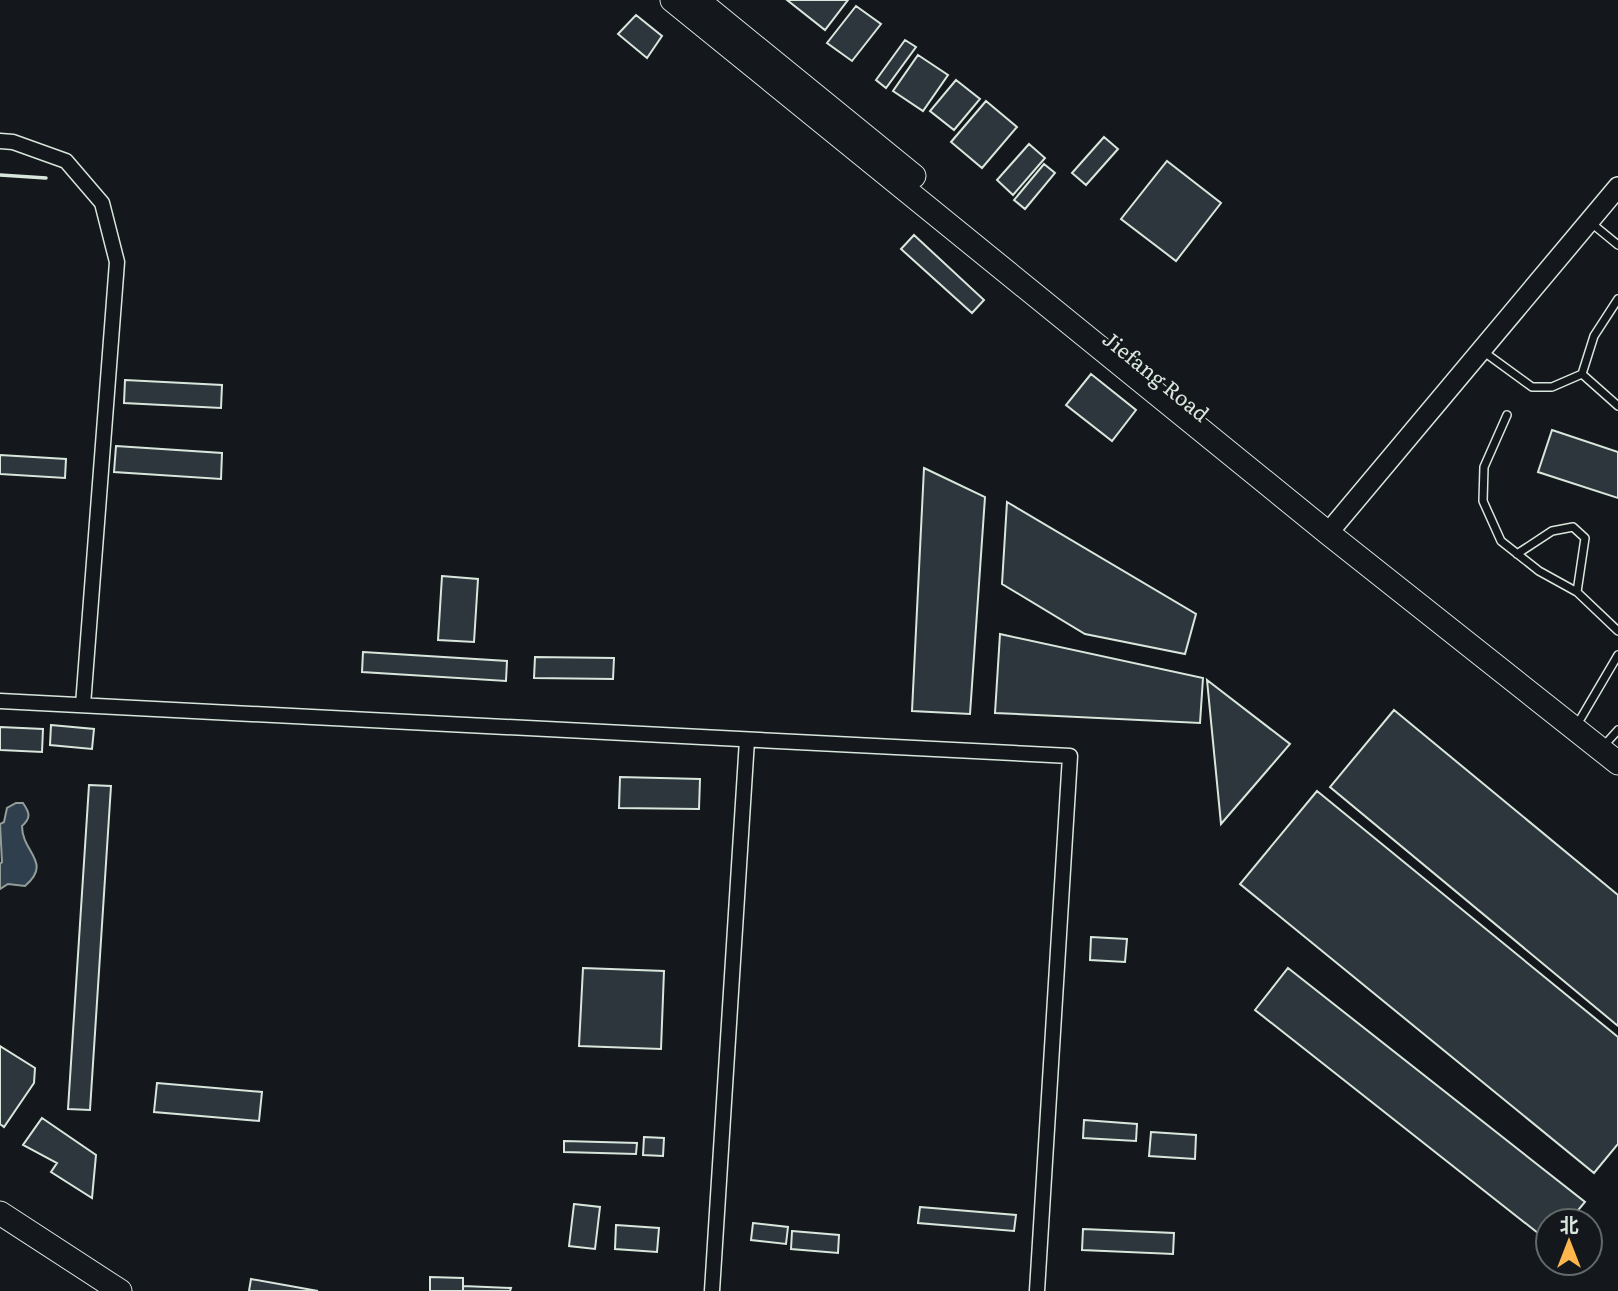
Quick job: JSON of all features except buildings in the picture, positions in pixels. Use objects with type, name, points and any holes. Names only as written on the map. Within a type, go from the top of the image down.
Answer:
[{"type":"main road","points":[[672,0],[1333,528],[1618,763]]},
{"type":"main road","name":"Jiefang Road","points":[[698,0],[1333,528],[1581,718],[1615,739]]},
{"type":"main road","points":[[0,1213],[120,1291]]},
{"type":"main road","points":[[0,1231],[94,1291]]},
{"type":"street","points":[[0,141],[13,142],[66,161],[102,203],[117,262],[83,705]]},
{"type":"street","points":[[1333,528],[1618,187]]},
{"type":"street","points":[[0,701],[1070,756],[1037,1291]]},
{"type":"street","points":[[712,1291],[747,740]]},
{"type":"lane","points":[[1590,221],[1618,245]]},
{"type":"lane","points":[[1482,350],[1532,387],[1552,387],[1582,374],[1594,335],[1618,299]]},
{"type":"lane","points":[[1582,374],[1618,406]]},
{"type":"lane","points":[[1507,415],[1484,467],[1483,500],[1501,541],[1539,570],[1577,592],[1618,631]]},
{"type":"lane","points":[[1517,554],[1552,531],[1573,527],[1585,538],[1577,592]]},
{"type":"lane","points":[[1581,718],[1618,655]]},
{"type":"water","points":[[23,803],[28,813],[22,826],[23,835],[34,857],[36,870],[25,886],[8,884],[0,889],[0,824],[4,822],[7,808]]},
{"type":"wall","points":[[0,175],[46,178]]}]
